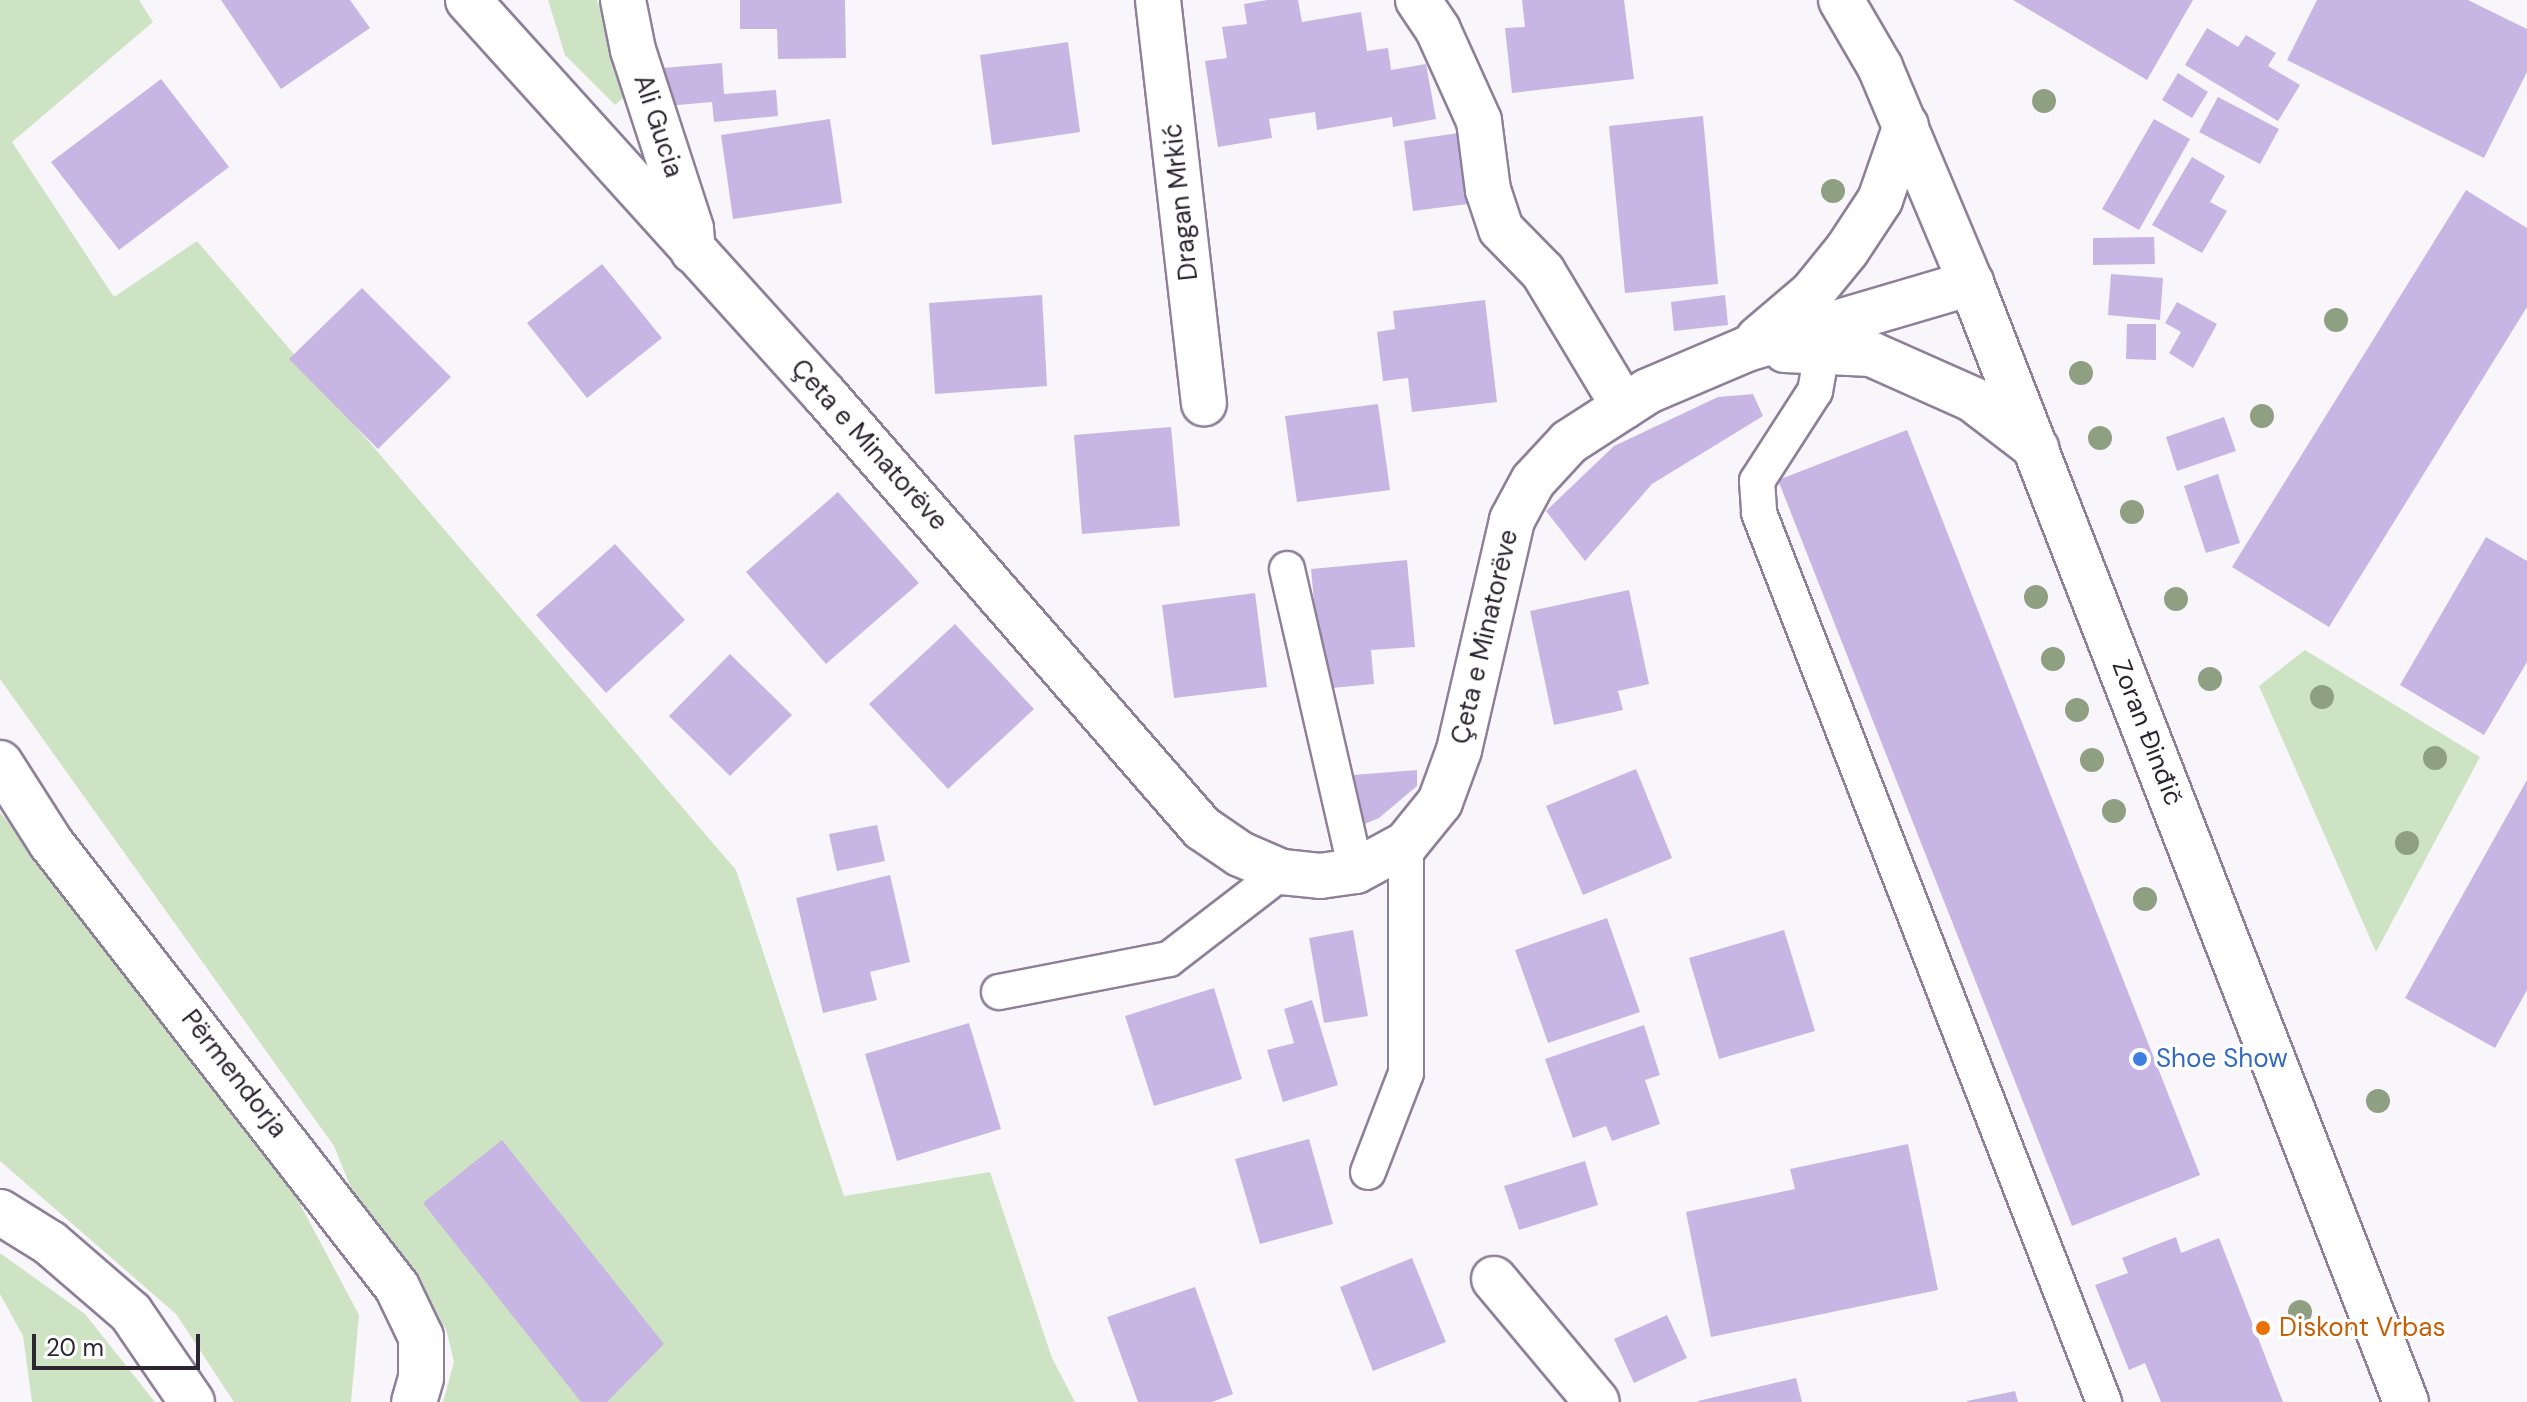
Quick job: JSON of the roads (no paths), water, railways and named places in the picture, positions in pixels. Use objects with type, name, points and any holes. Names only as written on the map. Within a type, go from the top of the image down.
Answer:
[{"type":"street","name":"Çeta e Minatorëve","points":[[468,0],[824,394],[1202,828],[1240,854],[1282,872],[1320,876],[1356,871],[1406,844],[1440,802],[1459,750],[1512,520],[1533,481],[1569,442],[1648,391],[1747,349],[1971,283]]},
{"type":"street","name":"Ali Gucia","points":[[623,0],[633,50],[691,229],[693,252]]},
{"type":"street","name":"Dragan Mrkić","points":[[1158,0],[1204,403]]},
{"type":"street","points":[[1418,0],[1438,30],[1479,121],[1488,190],[1501,229],[1543,272],[1624,407]]},
{"type":"street","name":"Zoran Đinđič","points":[[1841,0],[1880,67],[1971,283],[2406,1402]]},
{"type":"street","name":"Zoran Đinđič","points":[[1873,0],[1880,67]]},
{"type":"street","name":"Çeta e Minatorëve","points":[[1747,349],[1812,293],[1847,250],[1880,200],[1906,125]]},
{"type":"street","name":"Çeta e Minatorëve","points":[[1747,349],[1871,354],[1972,399],[2036,448]]},
{"type":"street","name":"Përmendorja","points":[[0,763],[51,843],[397,1287],[421,1337],[426,1394]]},
{"type":"street","points":[[0,1212],[50,1243],[131,1313],[192,1402]]},
{"type":"street","points":[[1494,1279],[1597,1402]]},
{"type":"lane","points":[[1822,352],[1815,391],[1757,481],[1759,513],[2104,1402]]},
{"type":"lane","points":[[1287,569],[1356,871]]},
{"type":"lane","points":[[1368,1172],[1406,1073],[1406,844]]},
{"type":"lane","points":[[999,992],[1169,959],[1282,872]]},
{"type":"place","name":"Shoe Show","points":[[2140,1059]]},
{"type":"place","name":"Diskont Vrbas","points":[[2263,1328]]}]
